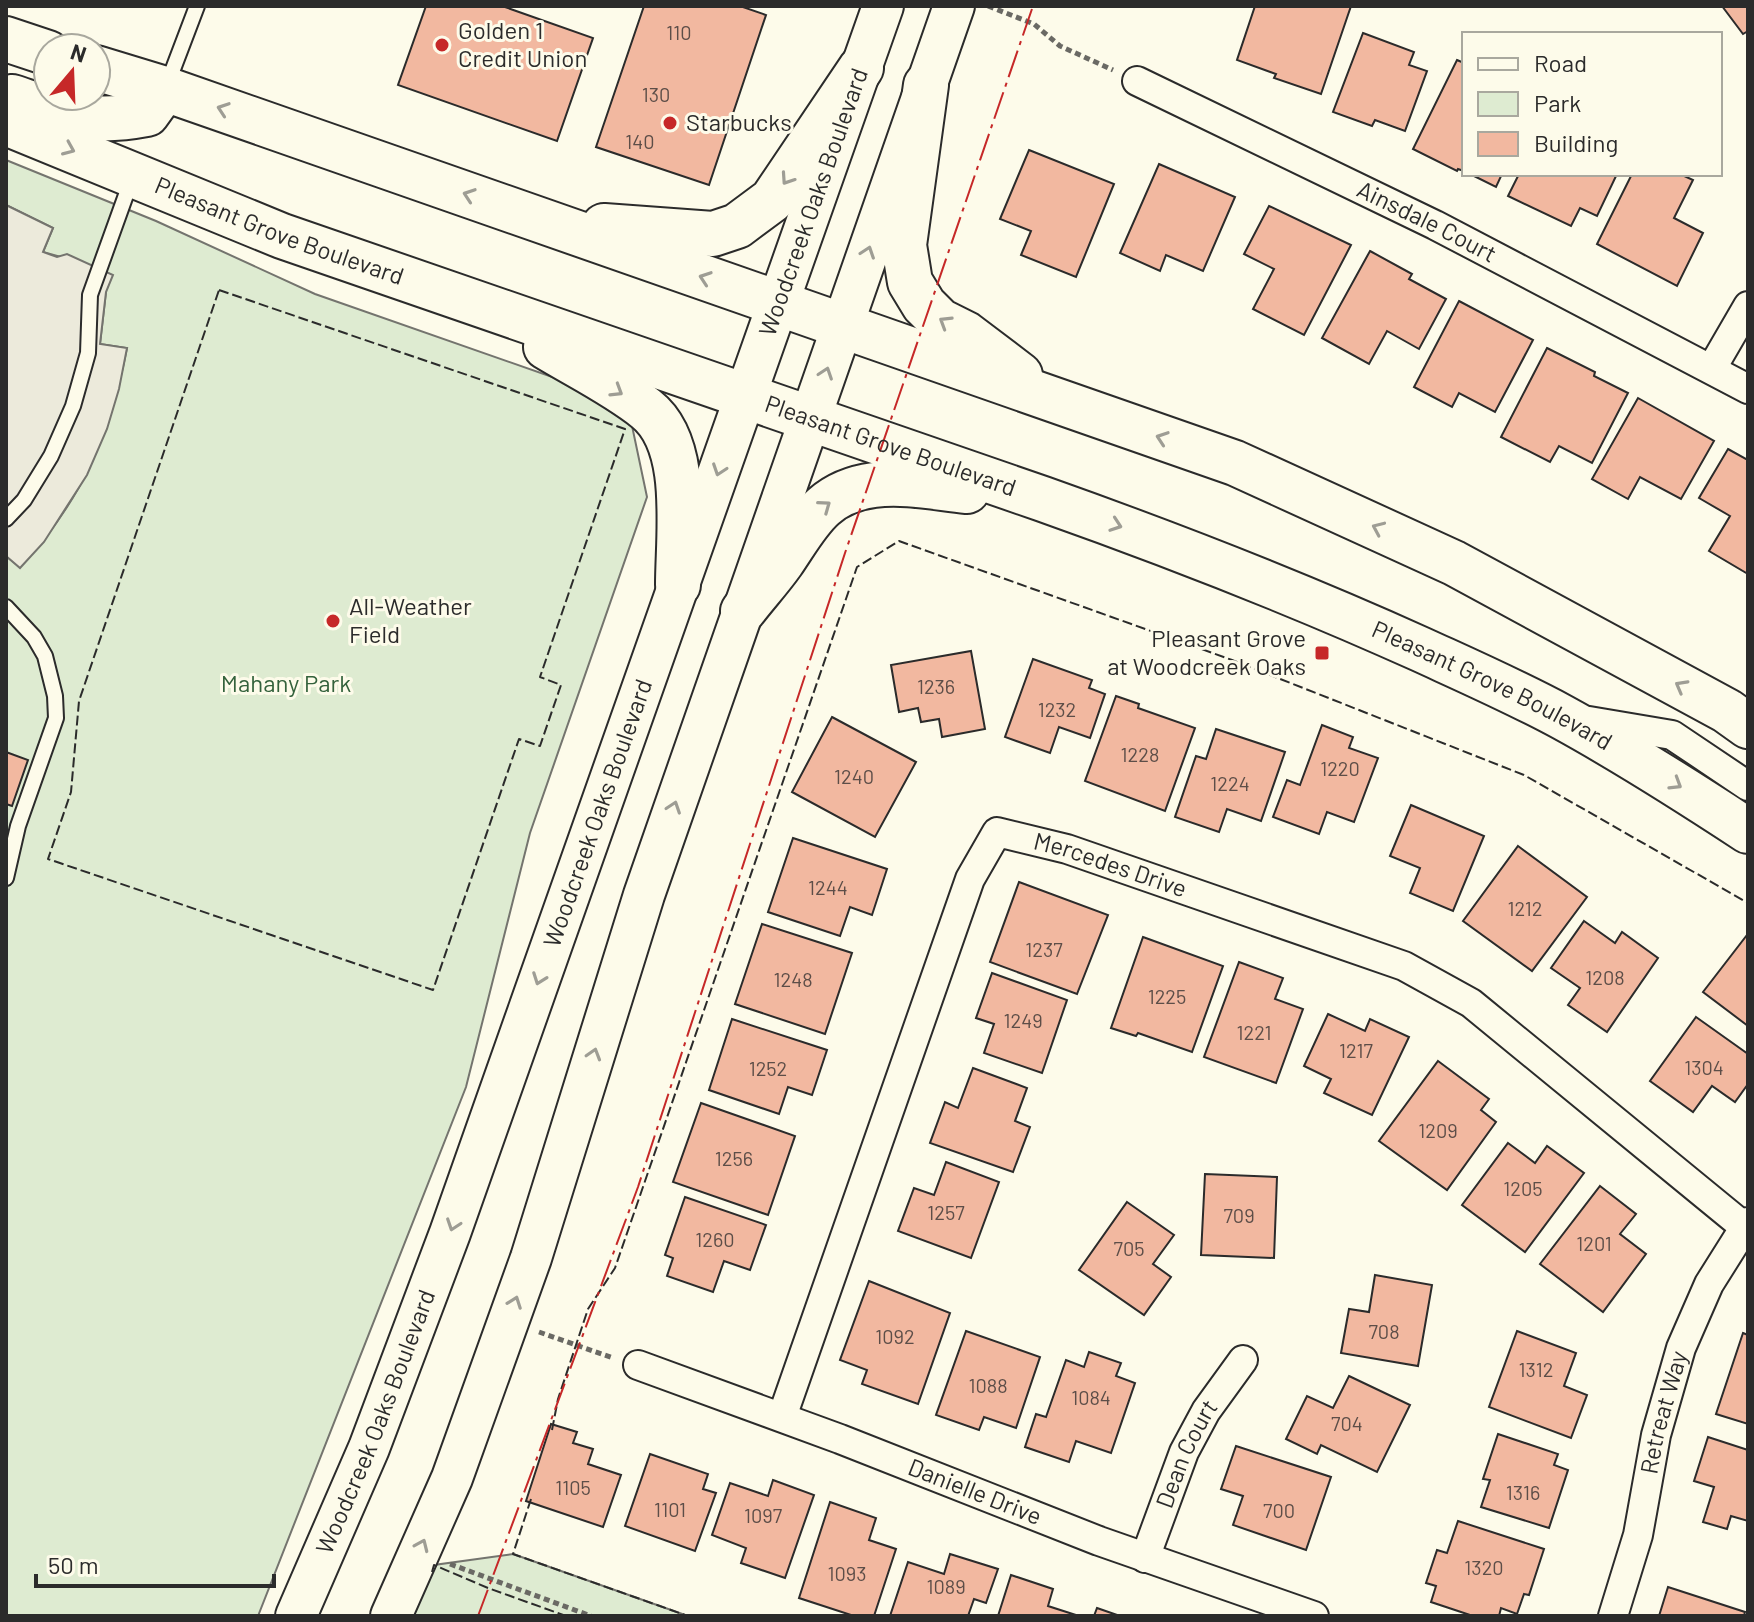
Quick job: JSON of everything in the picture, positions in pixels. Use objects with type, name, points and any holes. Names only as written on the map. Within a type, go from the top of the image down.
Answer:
[{"type":"main road","name":"Woodcreek Oaks Boulevard","points":[[296,1616],[369,1448],[450,1233],[883,6]]},
{"type":"main road","points":[[391,1616],[452,1478],[531,1258],[644,895],[954,6]]},
{"type":"main road","points":[[6,39],[32,48]]},
{"type":"main road","points":[[542,221],[713,234],[737,226],[772,200],[861,68]]},
{"type":"main road","points":[[112,73],[1235,463],[1454,563],[1727,711],[1748,726]]},
{"type":"main road","points":[[926,85],[904,245],[910,282],[924,305],[940,321],[966,334],[1054,400]]},
{"type":"main road","points":[[6,95],[93,121],[147,114],[165,89]]},
{"type":"main road","name":"Pleasant Grove Boulevard","points":[[6,123],[282,236],[1043,499],[1281,588],[1500,685],[1561,716],[1629,755],[1748,831]]},
{"type":"main road","points":[[479,305],[647,409],[664,429],[677,467],[678,585]]},
{"type":"main road","points":[[743,611],[812,516],[827,504],[858,488],[900,485],[1043,499]]},
{"type":"street","name":"Ainsdale Court","points":[[1137,81],[1435,225],[1748,389]]},
{"type":"street","points":[[1712,368],[1748,306]]},
{"type":"street","points":[[1561,716],[1672,735],[1748,786]]},
{"type":"street","name":"Mercedes Drive","points":[[782,1417],[970,879],[997,832],[1067,849],[1404,966],[1471,1003],[1747,1226]]},
{"type":"street","name":"Retreat Way","points":[[1613,1616],[1638,1535],[1656,1435],[1681,1348],[1709,1284],[1747,1226]]},
{"type":"street","name":"Dean Court","points":[[1145,1558],[1184,1452],[1206,1411],[1243,1360]]},
{"type":"street","name":"Danielle Drive","points":[[638,1365],[782,1417],[1145,1558],[1314,1616]]},
{"type":"lane","points":[[165,89],[197,6]]},
{"type":"lane","points":[[6,519],[24,500],[51,456],[73,406],[88,353],[90,295],[133,176]]},
{"type":"lane","points":[[6,607],[34,637],[45,656],[55,696],[56,718],[18,826],[6,878]]},
{"type":"path","points":[[987,6],[1034,24],[1060,46],[1137,81]]},
{"type":"path","points":[[508,1322],[638,1365]]},
{"type":"path","points":[[419,1552],[591,1616]]},
{"type":"green space","name":"Mahany Park","points":[[6,160],[156,221],[315,294],[595,392],[631,421],[647,497],[530,833],[466,1087],[258,1616],[6,1616],[6,556],[20,567],[60,518],[76,492],[112,410],[127,348],[100,344],[106,292],[61,257],[43,252],[53,228],[6,205]]},
{"type":"green space","points":[[513,1554],[688,1616],[412,1616],[434,1565]]},
{"type":"shaded area","points":[[6,205],[53,228],[43,252],[57,257],[67,254],[113,275],[106,292],[100,344],[127,348],[107,429],[87,475],[44,542],[20,568],[6,556]]},
{"type":"building","points":[[426,6],[502,6],[593,38],[557,141],[398,85]]},
{"type":"building","points":[[644,6],[740,6],[766,15],[709,185],[596,147]]},
{"type":"building","points":[[1255,6],[1351,6],[1321,94],[1274,78],[1276,74],[1237,60]]},
{"type":"building","points":[[1722,6],[1748,6],[1748,31],[1743,34]]},
{"type":"building","points":[[1363,33],[1414,52],[1409,65],[1427,71],[1405,131],[1375,120],[1372,126],[1333,112]]},
{"type":"building","points":[[1457,60],[1462,62],[1462,170],[1457,171],[1413,149]]},
{"type":"building","points":[[1029,150],[1114,184],[1076,277],[1021,255],[1031,231],[1000,219]]},
{"type":"building","points":[[1159,164],[1235,197],[1203,271],[1166,255],[1160,271],[1120,253]]},
{"type":"building","points":[[1474,176],[1501,176],[1496,187]]},
{"type":"building","points":[[1518,176],[1616,176],[1597,216],[1580,208],[1571,226],[1508,196]]},
{"type":"building","points":[[1631,176],[1684,176],[1693,180],[1674,218],[1703,233],[1677,286],[1597,244]]},
{"type":"building","points":[[1269,206],[1351,245],[1304,335],[1253,309],[1274,269],[1244,254]]},
{"type":"building","points":[[1370,251],[1412,274],[1409,279],[1446,299],[1419,349],[1387,331],[1369,364],[1322,338]]},
{"type":"building","points":[[1459,301],[1533,340],[1495,412],[1459,393],[1452,407],[1414,387]]},
{"type":"building","points":[[1547,348],[1628,393],[1592,463],[1559,446],[1550,462],[1501,437]]},
{"type":"building","points":[[1638,398],[1714,441],[1681,499],[1640,477],[1628,499],[1592,479]]},
{"type":"building","points":[[1728,449],[1748,460],[1748,574],[1709,551],[1730,516],[1699,498]]},
{"type":"building","points":[[971,651],[985,729],[942,737],[939,719],[921,722],[918,708],[899,712],[891,665]]},
{"type":"building","points":[[1033,659],[1092,680],[1089,688],[1105,694],[1090,738],[1059,727],[1050,753],[1005,737]]},
{"type":"building","points":[[1116,696],[1139,704],[1138,708],[1195,728],[1165,811],[1085,781]]},
{"type":"building","points":[[832,717],[916,762],[875,837],[792,792]]},
{"type":"building","points":[[1322,725],[1353,737],[1349,748],[1378,758],[1354,822],[1327,812],[1319,834],[1273,817],[1287,780],[1300,785]]},
{"type":"building","points":[[1216,729],[1285,752],[1261,821],[1227,809],[1219,832],[1175,817],[1196,756],[1206,759]]},
{"type":"building","points":[[6,752],[28,760],[12,806],[6,804]]},
{"type":"building","points":[[1411,805],[1484,836],[1453,911],[1410,893],[1420,868],[1390,856]]},
{"type":"building","points":[[793,838],[887,869],[872,915],[850,907],[840,936],[768,912]]},
{"type":"building","points":[[1518,846],[1587,897],[1532,971],[1463,921]]},
{"type":"building","points":[[1019,882],[1108,915],[1077,994],[990,962]]},
{"type":"building","points":[[1584,921],[1615,943],[1622,932],[1658,958],[1607,1032],[1568,1005],[1580,988],[1551,968]]},
{"type":"building","points":[[762,924],[852,953],[825,1034],[735,1004]]},
{"type":"building","points":[[1748,936],[1748,1026],[1703,992]]},
{"type":"building","points":[[1143,937],[1223,966],[1192,1052],[1138,1033],[1136,1036],[1111,1028]]},
{"type":"building","points":[[1239,962],[1283,978],[1275,999],[1303,1009],[1276,1083],[1204,1057]]},
{"type":"building","points":[[992,973],[1067,1000],[1042,1073],[984,1053],[994,1024],[976,1018]]},
{"type":"building","points":[[1328,1014],[1365,1031],[1370,1019],[1409,1037],[1372,1115],[1324,1093],[1331,1079],[1304,1066]]},
{"type":"building","points":[[1696,1017],[1748,1054],[1748,1084],[1735,1102],[1712,1086],[1693,1112],[1650,1081]]},
{"type":"building","points":[[732,1019],[827,1050],[812,1095],[788,1087],[779,1114],[709,1090]]},
{"type":"building","points":[[1438,1061],[1489,1099],[1481,1110],[1496,1122],[1447,1190],[1379,1141]]},
{"type":"building","points":[[973,1068],[1027,1088],[1015,1121],[1030,1127],[1013,1172],[930,1143],[945,1102],[958,1108]]},
{"type":"building","points":[[701,1103],[795,1136],[768,1215],[673,1182]]},
{"type":"building","points":[[1508,1143],[1535,1163],[1547,1146],[1584,1173],[1525,1252],[1462,1205]]},
{"type":"building","points":[[946,1162],[999,1182],[971,1258],[898,1231],[914,1188],[934,1195]]},
{"type":"building","points":[[1205,1174],[1277,1177],[1274,1258],[1201,1255]]},
{"type":"building","points":[[1600,1186],[1636,1214],[1620,1234],[1646,1254],[1603,1312],[1540,1264]]},
{"type":"building","points":[[685,1197],[766,1225],[750,1270],[724,1261],[713,1292],[667,1276],[673,1258],[665,1255]]},
{"type":"building","points":[[1127,1202],[1174,1235],[1153,1264],[1171,1277],[1144,1315],[1079,1270]]},
{"type":"building","points":[[1375,1275],[1432,1285],[1418,1366],[1341,1353],[1349,1309],[1369,1312]]},
{"type":"building","points":[[869,1281],[950,1313],[918,1404],[862,1384],[867,1370],[840,1360]]},
{"type":"building","points":[[966,1331],[1040,1357],[1016,1428],[984,1417],[979,1430],[936,1415]]},
{"type":"building","points":[[1517,1331],[1576,1353],[1564,1386],[1587,1395],[1571,1438],[1489,1407]]},
{"type":"building","points":[[1743,1333],[1748,1335],[1748,1424],[1716,1414]]},
{"type":"building","points":[[1089,1352],[1121,1363],[1116,1376],[1135,1383],[1111,1453],[1076,1441],[1069,1462],[1025,1447],[1036,1414],[1046,1417],[1066,1360],[1084,1367]]},
{"type":"building","points":[[1349,1376],[1410,1405],[1377,1472],[1321,1445],[1317,1454],[1286,1439],[1307,1396],[1333,1408]]},
{"type":"building","points":[[551,1424],[577,1432],[573,1443],[593,1449],[588,1464],[621,1475],[603,1527],[526,1501]]},
{"type":"building","points":[[1498,1434],[1558,1454],[1554,1465],[1568,1470],[1549,1528],[1481,1507],[1490,1480],[1483,1479]]},
{"type":"building","points":[[1708,1437],[1748,1450],[1748,1521],[1731,1516],[1727,1529],[1703,1522],[1714,1487],[1694,1481]]},
{"type":"building","points":[[1236,1446],[1331,1477],[1306,1550],[1233,1525],[1243,1496],[1221,1489]]},
{"type":"building","points":[[650,1454],[708,1474],[703,1489],[716,1493],[695,1551],[625,1526]]},
{"type":"building","points":[[773,1480],[814,1495],[785,1578],[741,1563],[746,1548],[712,1535],[730,1483],[768,1496]]},
{"type":"building","points":[[830,1502],[876,1518],[869,1540],[896,1549],[874,1616],[854,1616],[799,1598]]},
{"type":"building","points":[[1458,1521],[1544,1549],[1529,1595],[1524,1594],[1517,1614],[1501,1608],[1499,1616],[1473,1616],[1431,1602],[1436,1586],[1426,1583],[1437,1550],[1447,1553]]},
{"type":"building","points":[[950,1554],[998,1569],[986,1603],[974,1599],[968,1616],[890,1616],[908,1562],[944,1574]]},
{"type":"building","points":[[1011,1575],[1053,1589],[1048,1606],[1079,1616],[998,1616]]},
{"type":"building","points":[[1668,1587],[1745,1612],[1744,1616],[1659,1616]]},
{"type":"building","points":[[1097,1608],[1120,1616],[1094,1616]]},
{"type":"fence","points":[[219,290],[625,429],[540,677],[561,685],[540,746],[519,739],[433,990],[48,859],[71,792],[79,701],[219,290]]},
{"type":"fence","points":[[552,1430],[558,1399],[588,1309],[615,1268],[857,567],[899,541],[1232,660],[1524,775],[1748,903]]},
{"type":"fence","points":[[531,1499],[513,1554],[688,1616]]},
{"type":"fence","points":[[432,1572],[434,1565],[566,1616]]},
{"type":"power","points":[[478,1616],[638,1187],[845,553],[1033,6]]},
{"type":"place","name":"Golden 1 Credit Union","points":[[442,45]]},
{"type":"place","name":"Starbucks","points":[[670,123]]},
{"type":"place","name":"All-Weather Field","points":[[333,621]]},
{"type":"place","name":"Pleasant Grove at Woodcreek Oaks","points":[[1322,653]]}]
